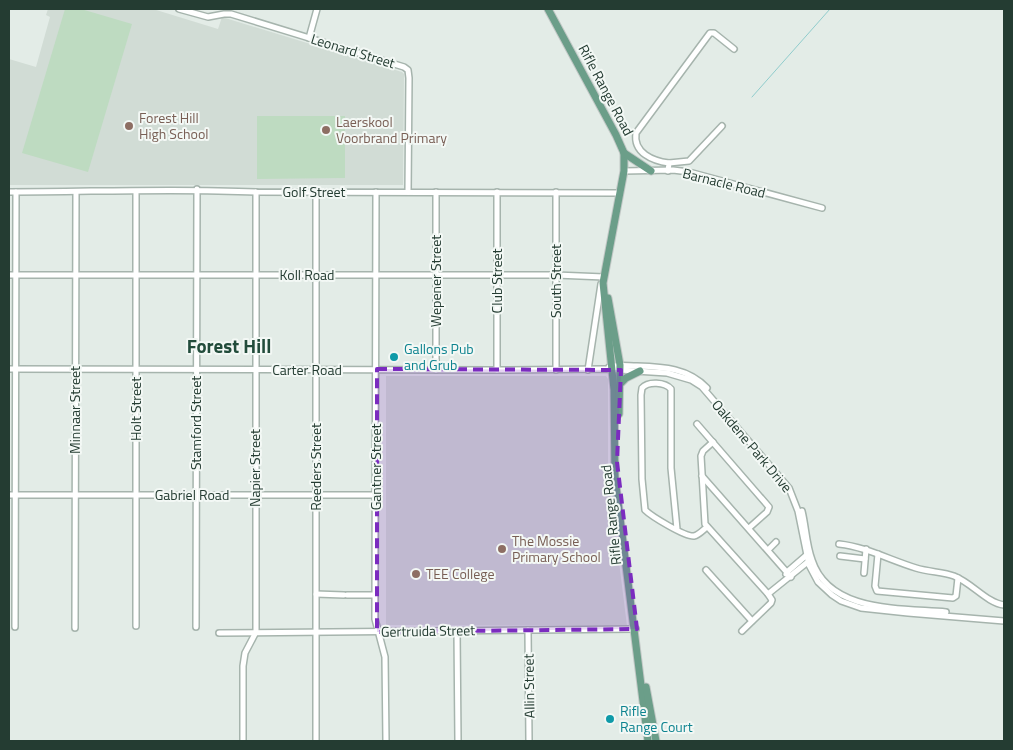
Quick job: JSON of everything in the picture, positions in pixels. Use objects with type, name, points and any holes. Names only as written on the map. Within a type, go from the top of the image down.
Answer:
[{"type":"main road","name":"Rifle Range Road","points":[[548,9],[624,153],[624,171],[603,276],[620,383],[617,462],[648,741]]},
{"type":"main road","points":[[624,153],[651,171]]},
{"type":"main road","name":"Rifle Range Road","points":[[617,368],[615,478],[636,629],[656,741]]},
{"type":"main road","points":[[620,383],[628,376],[640,371]]},
{"type":"street","name":"Leonard Street","points":[[179,9],[208,17],[230,14],[402,66],[408,70],[408,192]]},
{"type":"street","points":[[309,38],[317,9]]},
{"type":"street","points":[[722,126],[689,161],[657,161],[644,153],[636,142],[636,133],[710,33],[714,33],[734,49]]},
{"type":"street","points":[[668,170],[669,162]]},
{"type":"street","name":"Barnacle Road","points":[[624,171],[668,170],[689,172],[822,208]]},
{"type":"street","name":"Golf Street","points":[[9,192],[136,192],[197,189],[256,192],[620,193]]},
{"type":"street","name":"Stamford Street","points":[[196,627],[197,189]]},
{"type":"street","points":[[15,627],[16,192]]},
{"type":"street","name":"Minnaar Street","points":[[75,628],[76,192]]},
{"type":"street","name":"Holt Street","points":[[136,192],[136,626]]},
{"type":"street","name":"Napier Street","points":[[244,741],[243,666],[245,653],[256,632],[256,192]]},
{"type":"street","name":"Reeders Street","points":[[316,192],[316,741]]},
{"type":"street","name":"Gantner Street","points":[[376,192],[375,619],[385,657],[386,741]]},
{"type":"street","name":"Wepener Street","points":[[436,192],[436,370]]},
{"type":"street","name":"Club Street","points":[[497,192],[497,370]]},
{"type":"street","name":"South Street","points":[[556,192],[556,370]]},
{"type":"street","name":"Koll Road","points":[[9,275],[603,276]]},
{"type":"street","name":"Rifle Range Road","points":[[588,370],[603,276]]},
{"type":"street","name":"Oakdene Park Drive","points":[[617,368],[662,366],[685,375],[708,393],[789,488],[798,511],[809,557],[817,572],[838,593],[852,600],[870,605],[1004,620]]},
{"type":"street","name":"Carter Road","points":[[9,369],[588,370],[617,368]]},
{"type":"street","name":"Oakdene Park Drive","points":[[617,368],[685,375]]},
{"type":"street","points":[[677,529],[671,468],[671,389],[667,385],[648,384],[641,391],[642,479],[645,510],[649,514],[677,529],[689,535],[695,536],[707,527]]},
{"type":"street","points":[[697,424],[769,507],[767,512],[749,528]]},
{"type":"street","points":[[713,442],[701,455],[704,520],[707,527],[772,600],[742,630]]},
{"type":"street","points":[[702,475],[791,577]]},
{"type":"street","name":"Gabriel Road","points":[[9,495],[376,495]]},
{"type":"street","points":[[768,550],[776,542]]},
{"type":"street","points":[[839,544],[866,549],[914,568],[958,578],[979,590],[994,602],[1004,605]]},
{"type":"street","points":[[864,573],[866,549]]},
{"type":"street","points":[[878,554],[875,588],[877,591],[952,598],[956,593],[958,578]]},
{"type":"street","points":[[840,556],[865,559]]},
{"type":"street","points":[[784,580],[787,572],[809,557]]},
{"type":"street","points":[[768,594],[784,580],[791,577],[809,557]]},
{"type":"street","points":[[706,570],[752,621]]},
{"type":"street","points":[[316,594],[375,595]]},
{"type":"street","name":"Gertruida Street","points":[[219,633],[636,629]]},
{"type":"street","points":[[457,630],[458,741]]},
{"type":"street","name":"Allin Street","points":[[528,630],[529,741]]},
{"type":"highlighted area","points":[[377,369],[621,370],[617,462],[637,629],[377,632]]},
{"type":"shaded area","name":"Forest Hill High School","points":[[48,9],[153,9],[218,29],[222,17],[402,72],[404,74],[403,185],[9,185],[9,59],[36,67],[50,17],[46,15]]},
{"type":"shaded area","name":"The Mossie Primary School","points":[[386,376],[606,376],[608,379],[608,474],[627,626],[386,625]]},
{"type":"green space","points":[[65,9],[81,9],[132,24],[88,172],[22,153]]},
{"type":"green space","points":[[257,116],[345,116],[345,178],[257,179]]},
{"type":"waterway","points":[[752,97],[830,9]]},
{"type":"place","name":"Forest Hill High School","points":[[129,126]]},
{"type":"place","name":"Laerskool Voorbrand Primary","points":[[326,130]]},
{"type":"place","name":"Gallons Pub and Grub","points":[[394,357]]},
{"type":"place","name":"The Mossie Primary School","points":[[502,549]]},
{"type":"place","name":"TEE College","points":[[416,574]]},
{"type":"place","name":"Rifle Range Court","points":[[610,719]]},
{"type":"district","name":"Forest Hill","points":[[229,346]]}]
